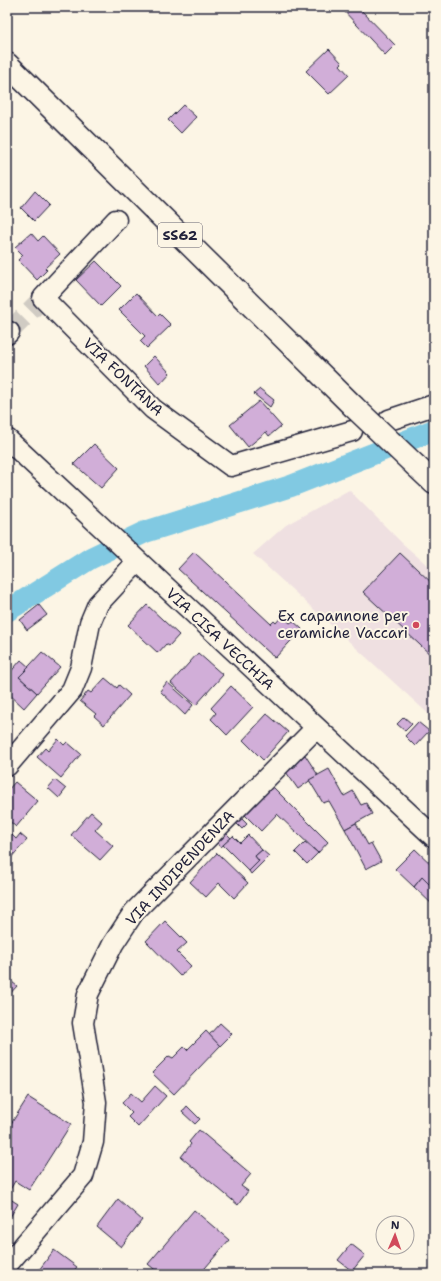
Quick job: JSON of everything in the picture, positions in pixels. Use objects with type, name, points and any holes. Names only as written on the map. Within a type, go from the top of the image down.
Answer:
[{"type":"main road","name":"SS62","points":[[7,64],[353,406],[434,483]]},
{"type":"street","name":"VIA FONTANA","points":[[116,220],[43,298],[153,409],[232,466],[352,431]]},
{"type":"street","points":[[388,420],[434,405]]},
{"type":"street","name":"VIA CISA VECCHIA","points":[[7,439],[434,837]]},
{"type":"street","points":[[7,766],[72,690],[81,668],[90,623],[98,604],[132,557]]},
{"type":"street","name":"VIA INDIPENDENZA","points":[[7,1265],[83,1176],[93,1142],[96,1102],[83,1023],[88,994],[113,944],[134,912],[316,728]]},
{"type":"shaded area","points":[[349,490],[402,543],[434,571],[434,719],[253,554],[286,525]]},
{"type":"building","points":[[346,7],[356,7],[360,9],[395,45],[385,55],[343,10]]},
{"type":"building","points":[[329,49],[342,63],[340,65],[349,75],[329,94],[306,71]]},
{"type":"building","points":[[183,105],[196,117],[181,133],[168,120]]},
{"type":"building","points":[[35,191],[49,205],[34,221],[21,208]]},
{"type":"building","points":[[31,233],[38,241],[43,236],[60,254],[45,268],[47,270],[37,280],[18,260],[23,255],[15,247]]},
{"type":"building","points":[[96,261],[121,286],[101,306],[76,280]]},
{"type":"building","points":[[136,293],[158,316],[160,314],[171,325],[147,348],[140,341],[145,336],[119,310]]},
{"type":"building","points":[[154,356],[170,373],[160,384],[144,366]]},
{"type":"building","points":[[260,389],[274,400],[270,407],[254,394]]},
{"type":"building","points":[[259,401],[281,426],[269,436],[266,432],[248,447],[230,425]]},
{"type":"building","points":[[94,444],[119,468],[101,488],[74,464]]},
{"type":"building","points":[[194,552],[271,624],[274,621],[276,623],[282,616],[290,623],[293,621],[302,629],[275,658],[178,569]]},
{"type":"building","name":"Ex capannone per ceramiche Vaccari","points":[[400,553],[434,585],[434,658],[363,592]]},
{"type":"building","points":[[39,605],[47,615],[27,630],[20,620]]},
{"type":"building","points":[[147,605],[179,635],[169,646],[166,644],[158,653],[128,625]]},
{"type":"building","points":[[42,652],[60,667],[37,693],[19,677]]},
{"type":"building","points":[[198,653],[223,675],[196,705],[171,683]]},
{"type":"building","points":[[21,660],[29,667],[19,677],[37,693],[24,708],[7,692],[7,676]]},
{"type":"building","points":[[105,678],[117,688],[119,685],[130,695],[104,725],[94,716],[96,714],[80,701],[88,691],[91,693]]},
{"type":"building","points":[[167,682],[193,705],[185,715],[160,691]]},
{"type":"building","points":[[231,686],[253,707],[227,735],[211,719],[216,713],[211,708]]},
{"type":"building","points":[[267,714],[288,732],[263,760],[243,740]]},
{"type":"building","points":[[404,717],[412,724],[405,731],[397,724]]},
{"type":"building","points":[[418,722],[429,731],[415,746],[405,736]]},
{"type":"building","points":[[7,727],[11,731],[7,735]]},
{"type":"building","points":[[58,739],[64,745],[67,742],[81,754],[61,778],[37,757],[45,748],[48,751]]},
{"type":"building","points":[[434,753],[434,762],[429,758]]},
{"type":"building","points":[[305,755],[318,775],[298,789],[286,772],[296,766],[295,762]]},
{"type":"building","points":[[329,769],[344,796],[353,791],[361,805],[366,803],[372,814],[345,829],[329,801],[323,803],[309,780]]},
{"type":"building","points":[[55,780],[66,789],[59,798],[48,788]]},
{"type":"building","points":[[15,782],[38,801],[16,827],[7,819],[7,791]]},
{"type":"building","points":[[272,786],[328,842],[318,853],[277,814],[261,831],[244,814]]},
{"type":"building","points":[[91,812],[102,822],[95,830],[113,846],[100,860],[71,835]]},
{"type":"building","points":[[238,815],[247,824],[242,829],[233,820]]},
{"type":"building","points":[[356,823],[368,845],[371,843],[381,861],[366,869],[345,829]]},
{"type":"building","points":[[7,830],[16,839],[20,834],[27,840],[7,862]]},
{"type":"building","points":[[224,831],[231,838],[221,847],[215,840]]},
{"type":"building","points":[[248,835],[262,850],[255,856],[259,861],[249,871],[223,845],[233,836],[240,843]]},
{"type":"building","points":[[305,842],[318,853],[307,864],[295,852]]},
{"type":"building","points":[[415,849],[434,867],[434,889],[422,877],[414,887],[395,869]]},
{"type":"building","points":[[262,850],[269,856],[251,874],[249,871],[259,861],[255,856]]},
{"type":"building","points":[[217,853],[248,883],[234,898],[219,883],[206,897],[190,882]]},
{"type":"building","points":[[422,877],[434,889],[434,906],[414,887]]},
{"type":"building","points":[[165,921],[187,943],[177,952],[191,966],[180,976],[146,941]]},
{"type":"building","points":[[7,978],[17,986],[7,997]]},
{"type":"building","points":[[220,1023],[232,1034],[220,1046],[209,1035]]},
{"type":"building","points":[[206,1031],[220,1046],[174,1094],[152,1073],[169,1056],[173,1058],[184,1047],[187,1050]]},
{"type":"building","points":[[155,1086],[166,1096],[138,1127],[128,1117],[132,1113],[122,1103],[131,1093],[141,1102]]},
{"type":"building","points":[[28,1097],[71,1124],[29,1190],[15,1181],[7,1195],[7,1130]]},
{"type":"building","points":[[187,1106],[200,1119],[195,1124],[182,1112]]},
{"type":"building","points":[[199,1130],[251,1174],[241,1186],[248,1191],[238,1205],[181,1157],[191,1144],[189,1142]]},
{"type":"building","points":[[7,1197],[18,1204],[7,1222]]},
{"type":"building","points":[[118,1199],[142,1220],[121,1247],[97,1227]]},
{"type":"building","points":[[194,1210],[229,1240],[200,1274],[160,1274],[148,1264]]},
{"type":"building","points":[[351,1244],[365,1255],[352,1271],[338,1260]]},
{"type":"building","points":[[54,1250],[77,1267],[71,1274],[36,1274]]},
{"type":"waterway","points":[[7,611],[91,558],[145,532],[291,486],[434,430]]},
{"type":"tunnel","points":[[9,332],[43,298]]},
{"type":"place","name":"Ex capannone per ceramiche Vaccari","points":[[416,625]]}]
